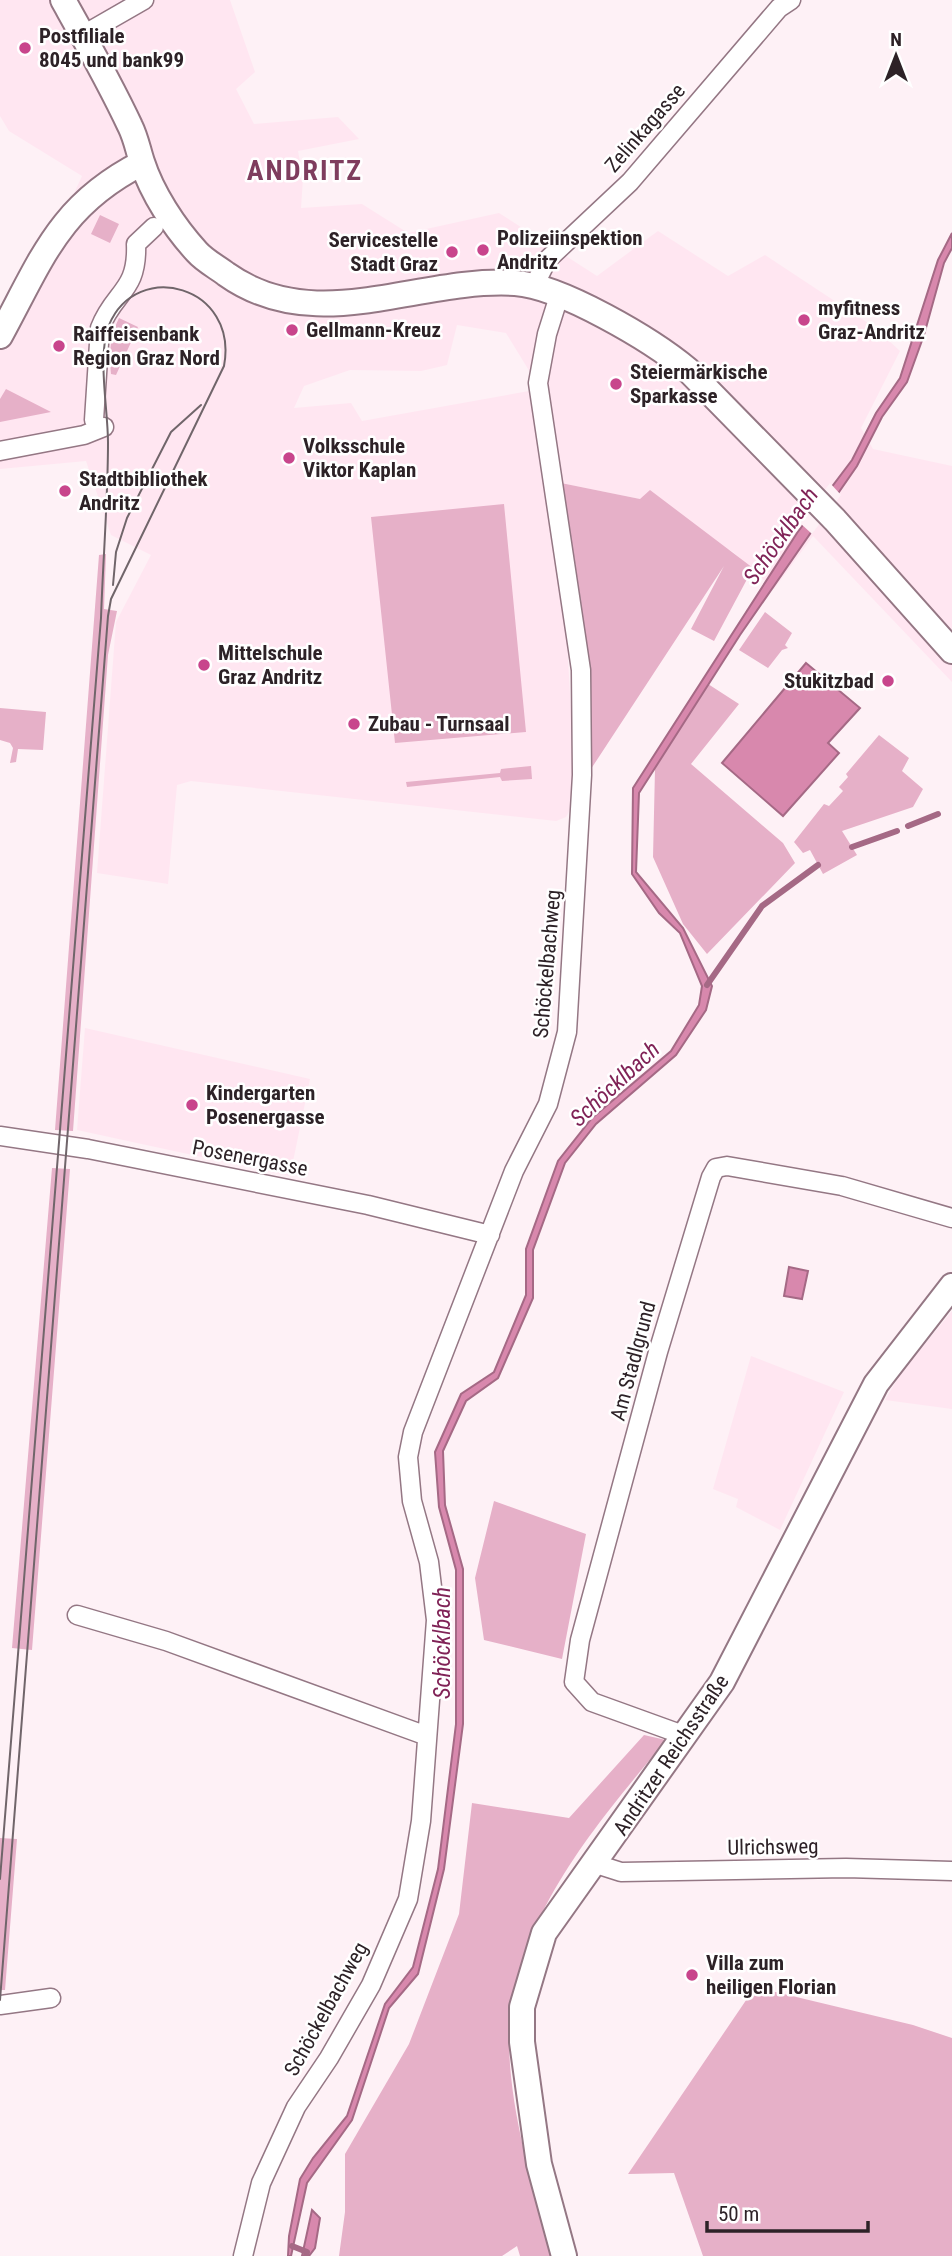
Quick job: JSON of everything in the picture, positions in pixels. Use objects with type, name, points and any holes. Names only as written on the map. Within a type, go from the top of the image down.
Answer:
[{"type":"street","points":[[63,0],[129,124],[142,163],[169,215],[199,255],[240,284],[270,297],[305,305],[330,305],[473,285],[516,283],[534,286],[626,327],[663,350],[813,496],[952,650]]},
{"type":"street","points":[[83,35],[144,0]]},
{"type":"street","name":"Zelinkagasse","points":[[534,286],[547,260],[630,182],[782,3]]},
{"type":"street","points":[[0,337],[69,215],[109,179],[142,163]]},
{"type":"street","points":[[0,452],[84,435],[99,424],[100,328],[105,314],[124,293],[134,276],[136,244],[154,227]]},
{"type":"street","name":"Schöckelbachweg","points":[[243,2256],[261,2183],[296,2107],[330,2058],[371,1985],[408,1899],[421,1821],[436,1620],[429,1562],[412,1501],[408,1457],[413,1432],[514,1171],[548,1104],[567,1032],[582,775],[580,670],[538,383],[547,334],[559,296]]},
{"type":"street","name":"Posenergasse","points":[[0,1136],[88,1149],[354,1202],[489,1235]]},
{"type":"street","name":"Am Stadlgrund","points":[[687,1736],[592,1702],[574,1682],[580,1640],[658,1352],[711,1177],[716,1168],[727,1166],[842,1186],[952,1218]]},
{"type":"street","name":"Andritzer Reichsstraße","points":[[564,2256],[540,2164],[525,2082],[522,2007],[544,1934],[687,1736],[748,1636],[876,1384],[952,1286]]},
{"type":"street","points":[[77,1615],[166,1641],[427,1736]]},
{"type":"street","name":"Ulrichsweg","points":[[596,1864],[621,1872],[846,1868],[952,1871]]},
{"type":"street","points":[[0,2005],[51,1998]]},
{"type":"shaded area","points":[[0,0],[230,0],[255,72],[236,89],[254,124],[338,117],[359,139],[298,151],[303,178],[301,208],[362,204],[408,233],[499,213],[597,276],[658,231],[728,276],[765,255],[874,327],[900,351],[861,428],[873,449],[952,466],[952,682],[813,536],[774,589],[733,552],[640,499],[561,483],[536,382],[506,333],[457,325],[447,365],[421,371],[350,370],[304,386],[294,408],[351,403],[362,421],[529,391],[565,607],[573,746],[571,808],[566,817],[556,821],[191,781],[177,785],[168,884],[97,873],[116,622],[151,555],[111,535],[86,461],[0,469],[0,330],[33,283],[82,176],[9,131],[0,116]]},
{"type":"shaded area","points":[[100,215],[119,224],[110,243],[91,234]]},
{"type":"shaded area","points":[[952,233],[952,248],[944,263],[924,335],[907,382],[882,417],[857,466],[740,635],[639,793],[636,872],[683,928],[712,986],[706,1010],[676,1055],[596,1124],[565,1163],[533,1250],[533,1298],[498,1378],[466,1401],[443,1451],[445,1505],[463,1569],[463,1724],[444,1869],[418,1974],[389,2008],[352,2120],[307,2183],[291,2256],[288,2256],[300,2179],[313,2158],[347,2116],[385,2004],[413,1967],[438,1869],[456,1724],[456,1570],[439,1507],[435,1452],[461,1394],[494,1372],[526,1295],[526,1249],[558,1161],[592,1118],[671,1051],[699,1005],[702,986],[680,933],[659,913],[632,874],[633,788],[797,533],[852,460],[876,413],[900,378],[938,260]]},
{"type":"shaded area","points":[[119,318],[138,327],[116,375],[111,374],[110,352]]},
{"type":"shaded area","points":[[6,389],[51,412],[0,422],[0,399]]},
{"type":"shaded area","points":[[561,483],[640,499],[650,490],[753,568],[714,641],[691,629],[724,566],[589,772],[589,699],[584,626]]},
{"type":"shaded area","points":[[504,504],[526,732],[395,743],[371,517]]},
{"type":"shaded area","points":[[106,554],[104,609],[117,611],[108,655],[73,1131],[55,1130],[99,555]]},
{"type":"shaded area","points":[[765,612],[792,633],[785,645],[788,648],[782,650],[768,668],[739,650]]},
{"type":"shaded area","points":[[806,663],[860,708],[828,743],[839,753],[783,816],[722,763]]},
{"type":"shaded area","points":[[708,684],[739,704],[691,764],[783,843],[795,863],[707,954],[683,924],[653,857],[655,769]]},
{"type":"shaded area","points":[[0,708],[46,712],[43,750],[18,749],[16,762],[10,763],[13,748],[10,743],[0,740]]},
{"type":"shaded area","points":[[879,735],[909,758],[902,771],[923,789],[913,807],[842,831],[857,855],[823,874],[810,850],[803,853],[794,842],[824,804],[829,806],[843,791],[839,787],[848,777],[846,774]]},
{"type":"shaded area","points":[[531,766],[532,779],[502,781],[500,777],[407,787],[406,782],[500,773],[501,769]]},
{"type":"shaded area","name":"Kindergarten Posenergasse","points":[[85,1028],[310,1079],[290,1176],[77,1130]]},
{"type":"shaded area","points":[[52,1168],[70,1169],[32,1650],[12,1648]]},
{"type":"shaded area","points":[[789,1267],[808,1271],[802,1299],[784,1296]]},
{"type":"shaded area","points":[[952,1311],[952,1409],[885,1400],[901,1373]]},
{"type":"shaded area","points":[[751,1356],[844,1392],[780,1530],[736,1507],[738,1499],[713,1489]]},
{"type":"shaded area","points":[[494,1501],[586,1534],[562,1659],[484,1640],[475,1578]]},
{"type":"shaded area","points":[[644,1735],[666,1740],[607,1812],[555,1889],[534,1930],[519,1972],[511,2017],[510,2065],[516,2114],[553,2256],[520,2256],[517,2246],[502,2256],[339,2256],[345,2212],[345,2154],[409,2044],[459,1914],[472,1803],[569,1818]]},
{"type":"shaded area","points":[[0,1838],[17,1839],[5,1990],[0,1990]]},
{"type":"shaded area","points":[[755,1987],[913,2025],[952,2038],[952,2256],[703,2256],[674,2173],[628,2174]]},
{"type":"shaded area","points":[[312,2210],[320,2218],[315,2248],[309,2256],[302,2256]]},
{"type":"pier","points":[[830,483],[841,495],[812,534],[800,523]]},
{"type":"waterway","points":[[908,826],[938,814]]},
{"type":"waterway","points":[[852,847],[897,831]]},
{"type":"waterway","points":[[707,985],[762,906],[818,865]]},
{"type":"waterway","name":"Schöcklbach","points":[[292,2246],[307,2252],[306,2256]]},
{"type":"tram line","points":[[0,1879],[101,618],[108,464],[104,351],[109,325],[123,304],[141,292],[162,287],[183,290],[202,300],[216,316],[225,339],[224,366],[111,599],[108,616],[0,2000]]},
{"type":"tram line","points":[[113,585],[116,552],[127,518],[171,432],[201,405]]},
{"type":"place","name":"Postfiliale 8045 und bank99","points":[[25,48]]},
{"type":"place","name":"Polizeiinspektion Andritz","points":[[483,250]]},
{"type":"place","name":"Servicestelle Stadt Graz","points":[[452,252]]},
{"type":"place","name":"myfitness Graz-Andritz","points":[[804,320]]},
{"type":"place","name":"Gellmann-Kreuz","points":[[292,330]]},
{"type":"place","name":"Raiffeisenbank Region Graz Nord","points":[[59,346]]},
{"type":"place","name":"Steiermärkische Sparkasse","points":[[616,384]]},
{"type":"place","name":"Volksschule Viktor Kaplan","points":[[289,458]]},
{"type":"place","name":"Stadtbibliothek Andritz","points":[[65,491]]},
{"type":"place","name":"Mittelschule Graz Andritz","points":[[204,665]]},
{"type":"place","name":"Stukitzbad","points":[[888,681]]},
{"type":"place","name":"Zubau - Turnsaal","points":[[354,724]]},
{"type":"place","name":"Kindergarten Posenergasse","points":[[192,1105]]},
{"type":"place","name":"Villa zum heiligen Florian","points":[[692,1975]]},
{"type":"district","name":"ANDRITZ","points":[[305,170]]}]
